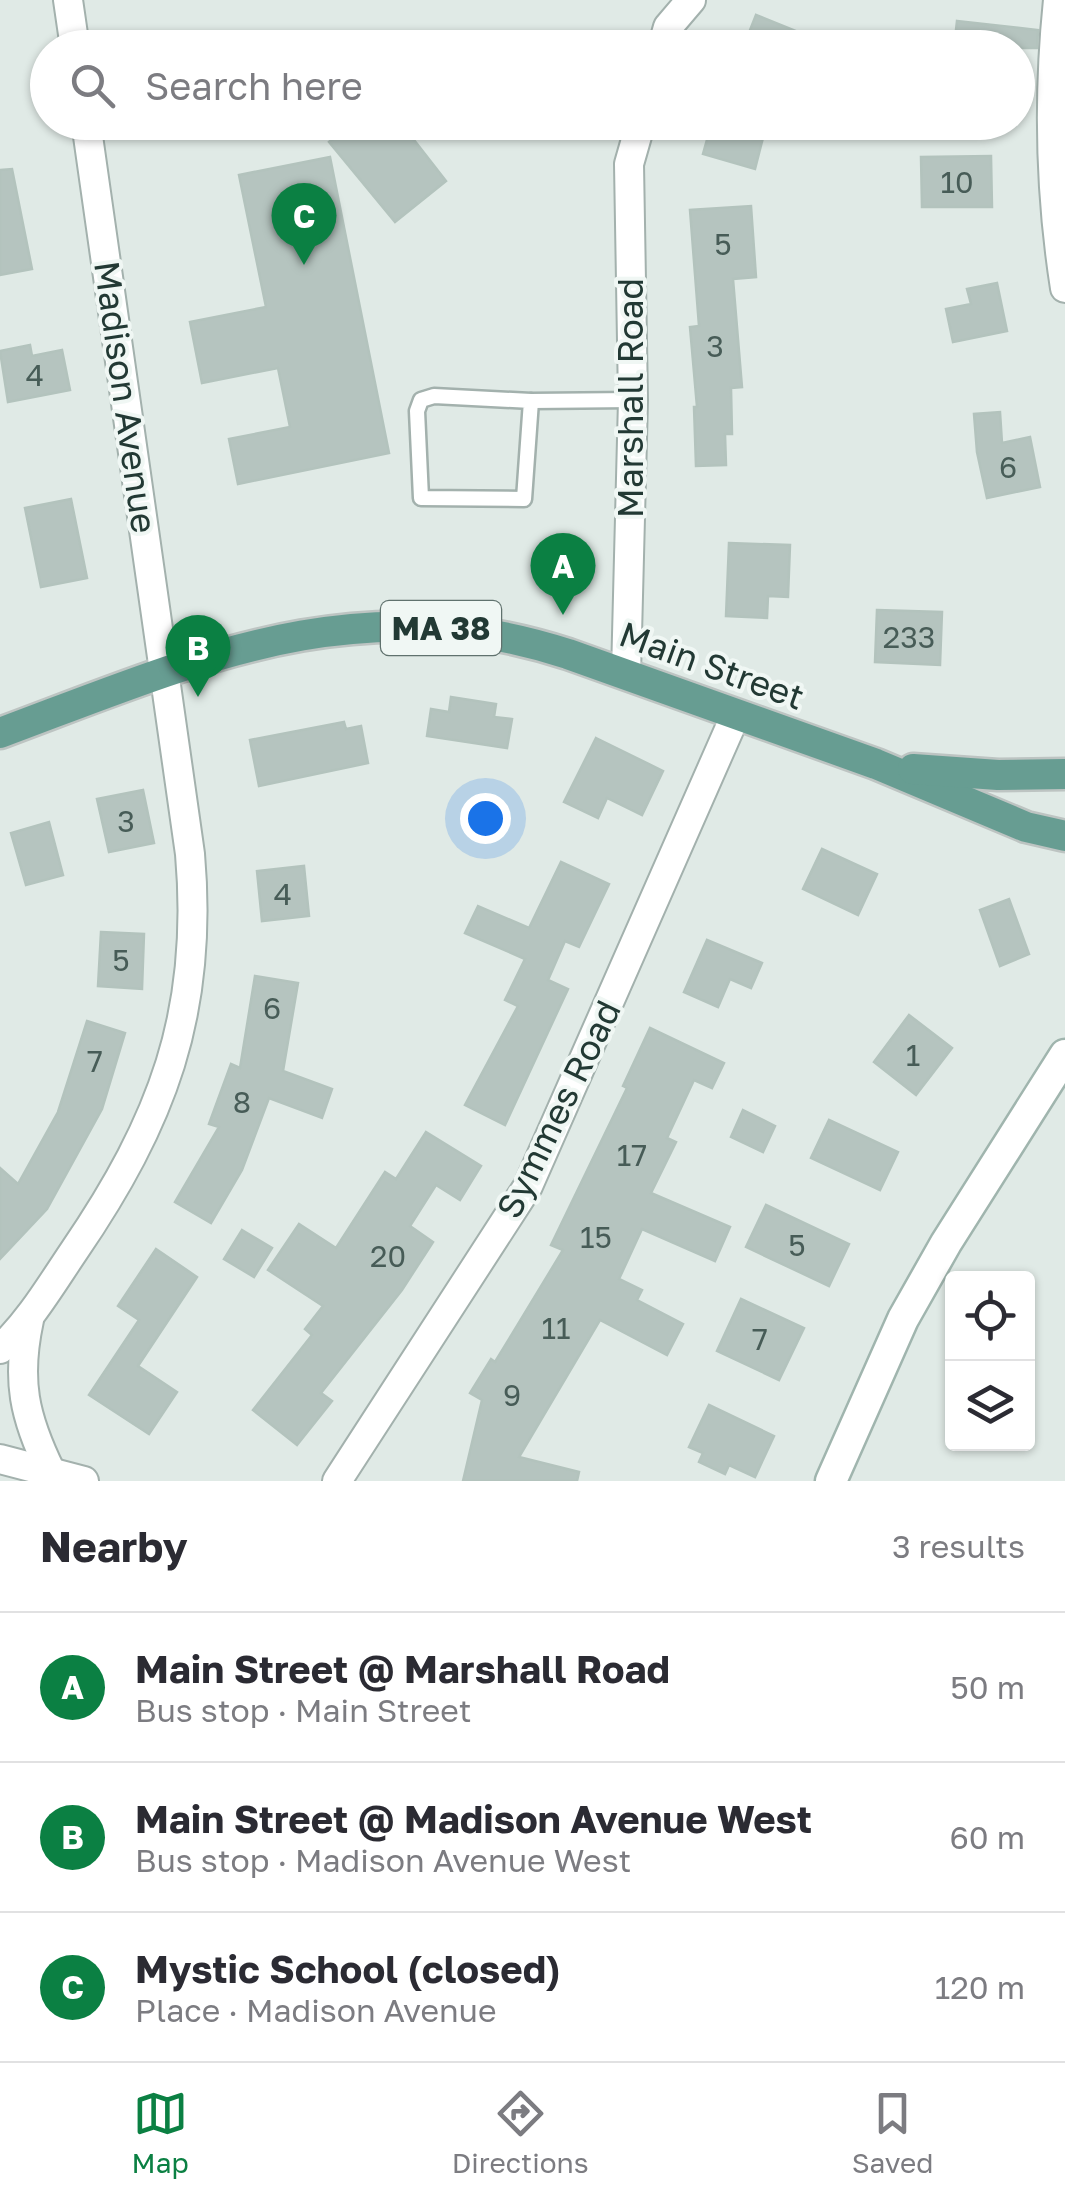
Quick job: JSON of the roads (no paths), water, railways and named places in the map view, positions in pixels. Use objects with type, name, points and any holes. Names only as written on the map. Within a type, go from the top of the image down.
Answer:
[{"type":"main road","name":"Main Street","points":[[0,732],[165,672],[308,632],[380,626],[440,628],[547,647],[876,764],[1026,826],[1065,836]]},
{"type":"main road","name":"Main Street","points":[[876,764],[971,774],[1065,774]]},
{"type":"main road","points":[[830,1481],[903,1319],[946,1243],[1064,1059]]},
{"type":"street","points":[[68,0],[72,30]]},
{"type":"street","points":[[667,30],[691,0]]},
{"type":"street","points":[[1058,0],[1051,103],[1052,169],[1065,288]]},
{"type":"street","name":"Madison Avenue","points":[[0,1349],[30,1317],[105,1207],[135,1155],[159,1098],[184,1013],[191,957],[192,880],[89,140]]},
{"type":"street","name":"Marshall Road","points":[[626,674],[633,400],[629,164],[636,140]]},
{"type":"street","name":"Symmes Road","points":[[336,1481],[528,1186],[736,714]]},
{"type":"street","points":[[30,1317],[21,1385],[31,1427],[51,1472]]},
{"type":"street","points":[[0,1460],[84,1481]]},
{"type":"lane","points":[[531,401],[524,499],[422,498],[417,411],[421,400],[434,396],[531,401],[633,400]]},
{"type":"place","name":"Mystic School (closed)","points":[[304,265]]},
{"type":"place","name":"Main Street @ Marshall Road","points":[[563,615]]},
{"type":"place","name":"Main Street @ Madison Avenue West","points":[[198,697]]}]
